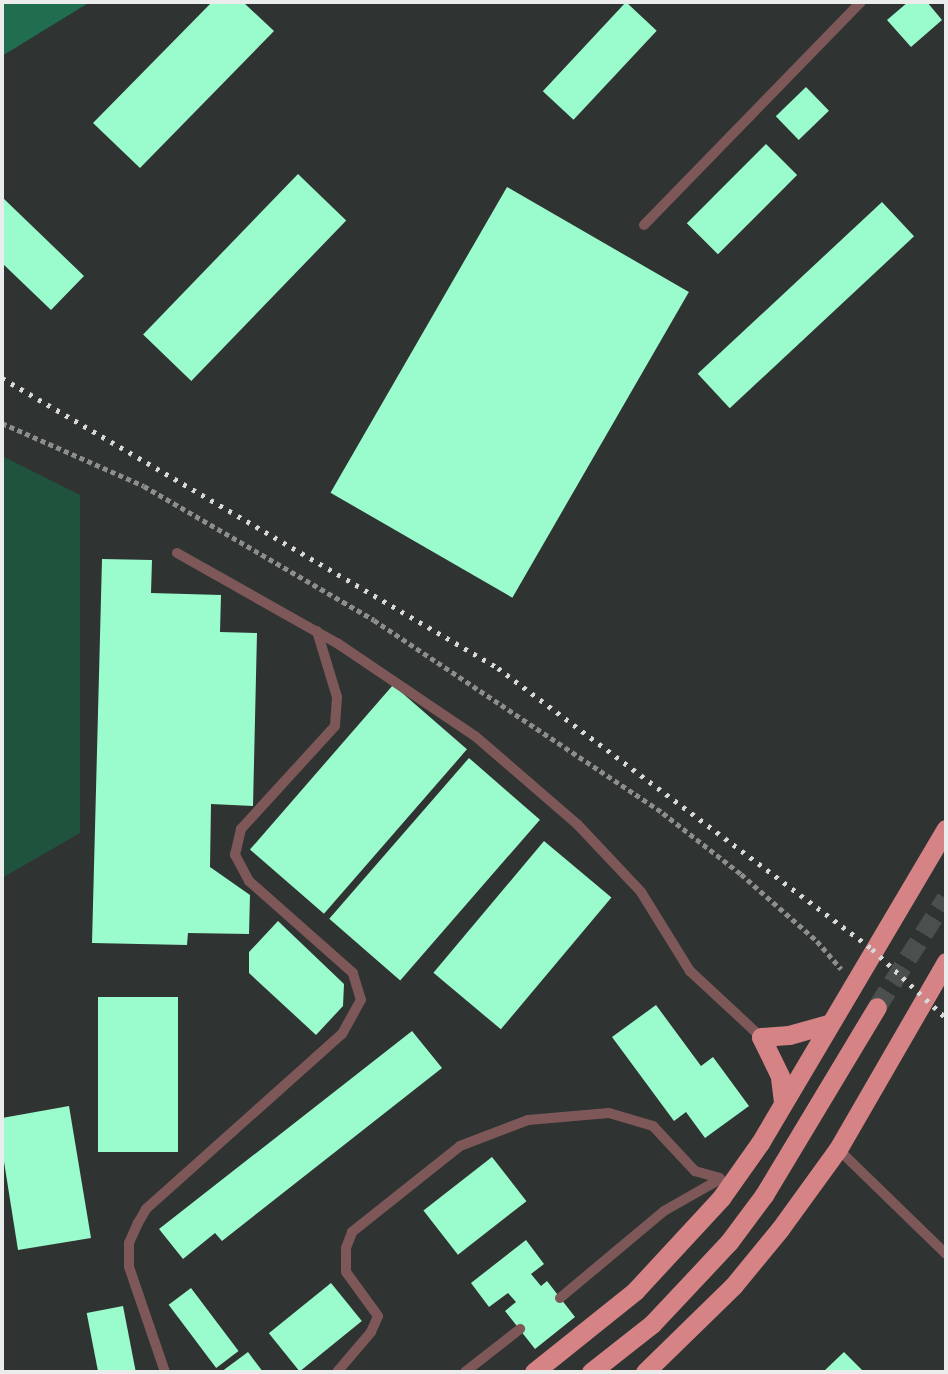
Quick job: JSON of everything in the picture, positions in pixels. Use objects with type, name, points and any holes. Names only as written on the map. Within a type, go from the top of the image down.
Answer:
[{"type":"highway","points":[[534,1372],[635,1291],[687,1239],[742,1168],[946,829]]},
{"type":"highway","points":[[645,1372],[734,1285],[838,1149],[945,967]]},
{"type":"highway","points":[[591,1372],[652,1324],[729,1242],[764,1195],[877,1007]]},
{"type":"highway","points":[[783,1102],[780,1076],[761,1037],[789,1035],[828,1024]]},
{"type":"lane","points":[[644,225],[861,2]]},
{"type":"lane","points":[[177,553],[317,631],[475,736],[577,824],[641,892],[690,971],[761,1037]]},
{"type":"lane","points":[[165,1372],[129,1267],[129,1243],[138,1223],[146,1209],[342,1034],[361,1000],[353,973],[249,881],[235,855],[241,829],[335,726],[337,697],[317,631]]},
{"type":"lane","points":[[337,1372],[372,1332],[378,1316],[346,1272],[346,1248],[352,1232],[460,1146],[528,1120],[610,1112],[653,1126],[695,1171],[720,1178]]},
{"type":"lane","points":[[838,1149],[946,1254]]},
{"type":"lane","points":[[560,1298],[664,1211],[742,1168]]},
{"type":"lane","points":[[465,1372],[520,1329]]},
{"type":"path","points":[[2,423],[144,486],[374,620],[663,813],[817,942],[852,982]]},
{"type":"green space","points":[[2,2],[90,2],[2,56]]},
{"type":"green space","points":[[2,456],[80,495],[80,833],[2,878]]},
{"type":"building","points":[[212,2],[243,2],[274,31],[140,168],[93,123]]},
{"type":"building","points":[[626,2],[657,31],[574,120],[543,91]]},
{"type":"building","points":[[908,2],[927,2],[942,20],[911,47],[887,20]]},
{"type":"building","points":[[806,87],[829,111],[799,140],[776,116]]},
{"type":"building","points":[[766,144],[797,175],[718,254],[687,223]]},
{"type":"building","points":[[298,174],[346,221],[191,381],[143,334]]},
{"type":"building","points":[[507,187],[689,292],[512,598],[331,493]]},
{"type":"building","points":[[2,197],[84,276],[51,310],[2,263]]},
{"type":"building","points":[[882,202],[914,236],[730,408],[698,374]]},
{"type":"building","points":[[102,559],[152,560],[151,593],[221,595],[220,632],[257,633],[253,806],[211,804],[210,867],[250,895],[249,934],[188,933],[187,945],[92,943]]},
{"type":"building","points":[[393,685],[467,749],[324,914],[250,850]]},
{"type":"building","points":[[469,758],[540,820],[400,980],[329,919]]},
{"type":"building","points":[[544,841],[611,898],[501,1029],[433,973]]},
{"type":"building","points":[[278,921],[344,984],[343,1006],[316,1035],[249,973],[249,952]]},
{"type":"building","points":[[98,997],[178,997],[178,1152],[98,1152]]},
{"type":"building","points":[[656,1005],[701,1066],[713,1057],[749,1106],[705,1138],[686,1112],[674,1121],[612,1037]]},
{"type":"building","points":[[412,1031],[442,1068],[222,1241],[215,1233],[183,1259],[159,1229]]},
{"type":"building","points":[[69,1106],[91,1238],[18,1250],[2,1149],[2,1118]]},
{"type":"building","points":[[492,1157],[526,1201],[458,1255],[423,1211]]},
{"type":"building","points":[[526,1240],[544,1264],[531,1274],[541,1286],[547,1281],[575,1317],[535,1349],[505,1311],[516,1302],[508,1293],[489,1307],[471,1283]]},
{"type":"building","points":[[331,1283],[362,1321],[300,1371],[269,1333]]},
{"type":"building","points":[[191,1288],[239,1351],[216,1368],[169,1305]]},
{"type":"building","points":[[123,1306],[136,1372],[98,1372],[87,1313]]},
{"type":"building","points":[[248,1352],[263,1372],[221,1372]]},
{"type":"building","points":[[844,1352],[864,1372],[823,1372]]},
{"type":"tunnel","points":[[877,1007],[946,898]]},
{"type":"railway","points":[[2,378],[498,668],[872,949],[946,1018]]}]
